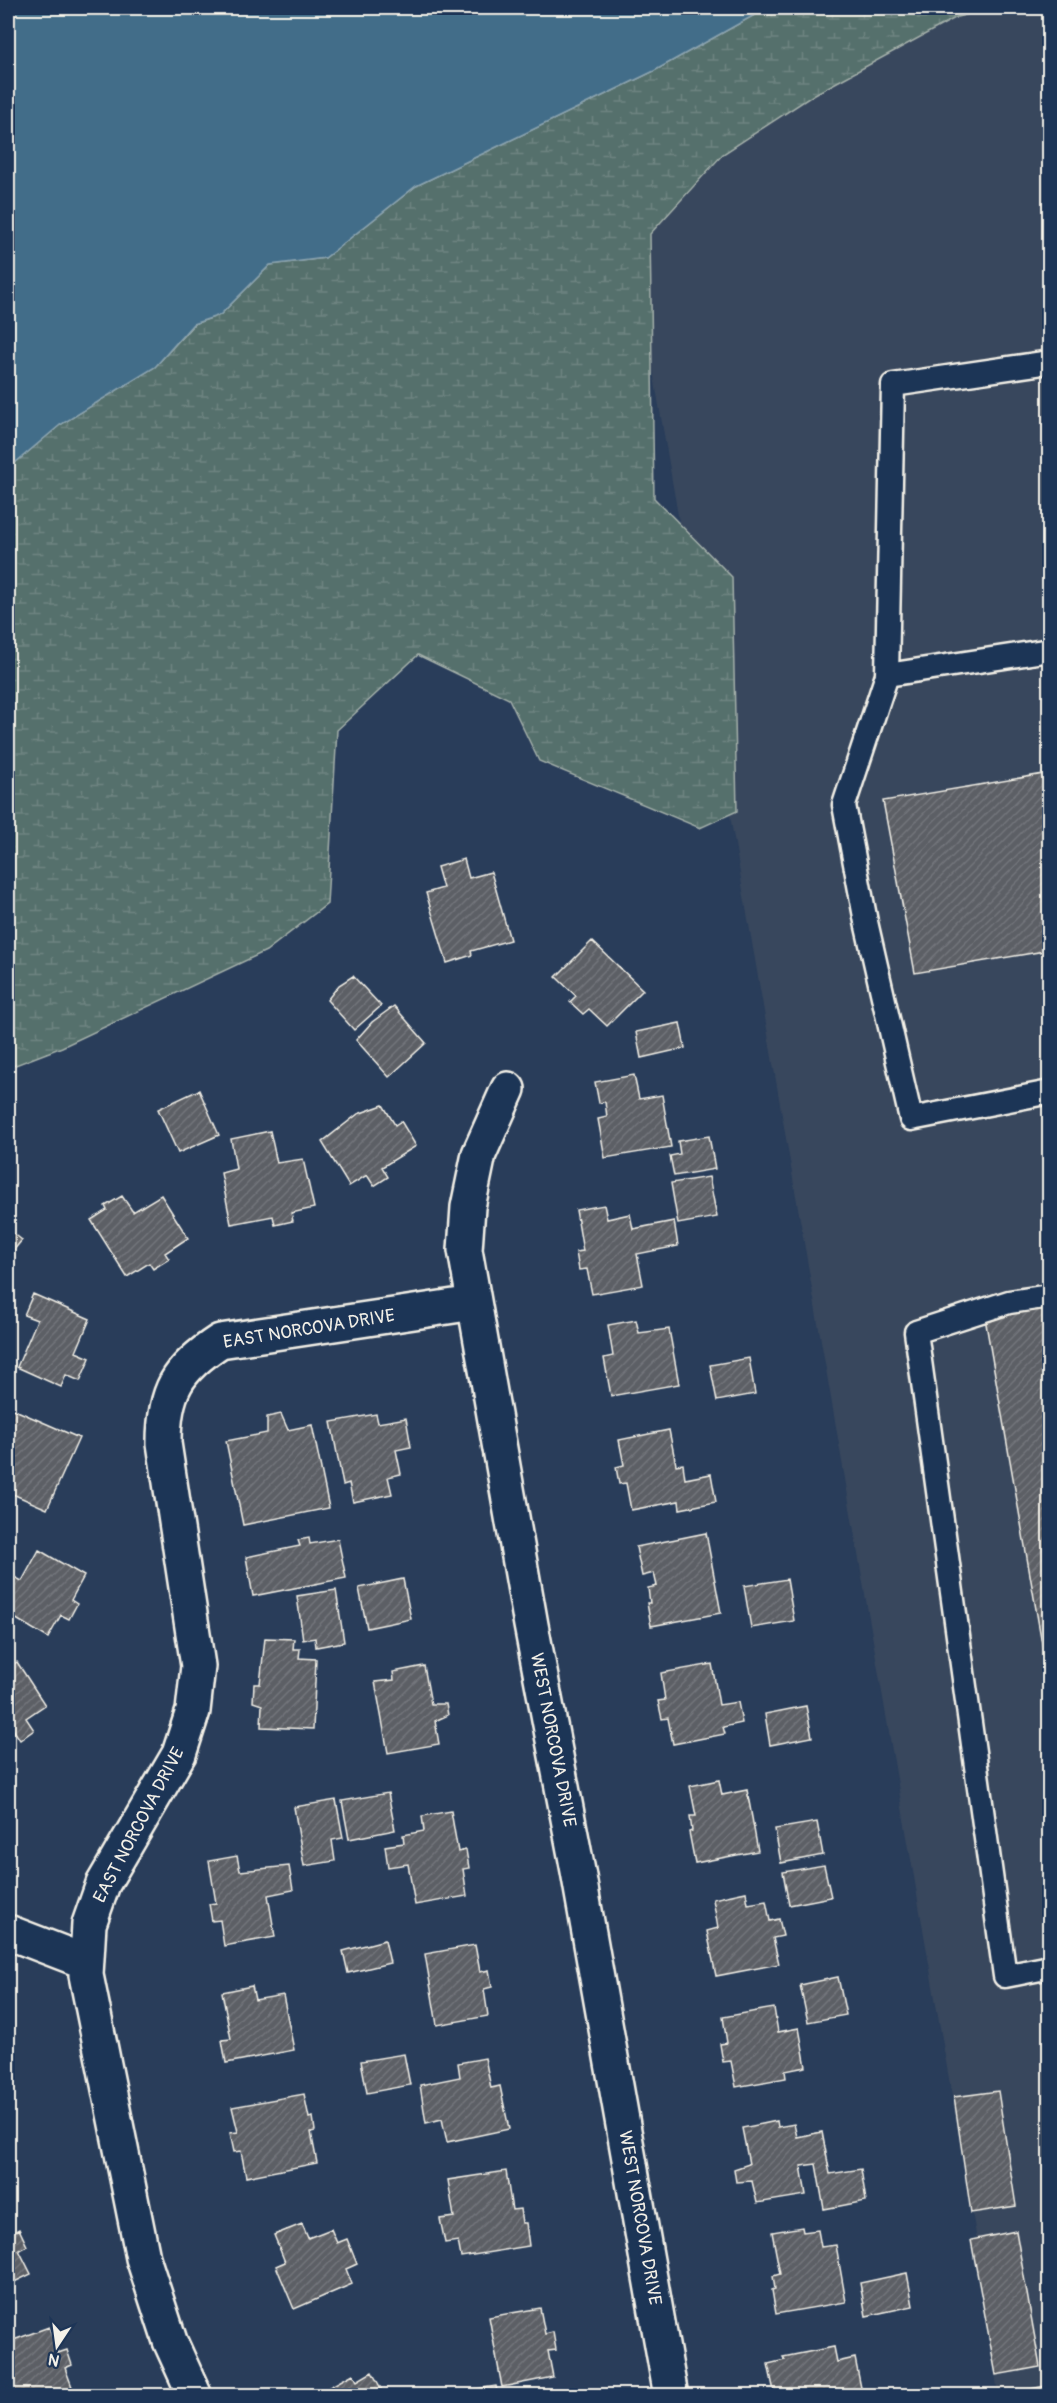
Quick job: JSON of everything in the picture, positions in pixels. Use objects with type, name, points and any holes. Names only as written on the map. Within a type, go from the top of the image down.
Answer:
[{"type":"street","name":"WEST NORCOVA DRIVE","points":[[508,1089],[480,1154],[468,1207],[465,1250],[671,2396]]},
{"type":"street","name":"EAST NORCOVA DRIVE","points":[[195,2396],[170,2341],[143,2258],[86,1975],[89,1924],[103,1884],[179,1754],[193,1711],[198,1666],[164,1443],[164,1412],[174,1382],[194,1358],[220,1341],[474,1303]]},
{"type":"street","points":[[8,1932],[86,1962]]},
{"type":"lane","points":[[1050,362],[893,384],[887,675],[844,805],[866,922],[911,1119],[1050,1092]]},
{"type":"lane","points":[[887,675],[1050,650]]},
{"type":"lane","points":[[1050,1296],[1009,1302],[916,1332],[1005,1976],[1050,1966]]},
{"type":"shaded area","points":[[8,8],[767,8],[654,71],[416,186],[325,258],[270,265],[220,315],[193,324],[155,367],[60,425],[15,463],[8,481]]},
{"type":"shaded area","points":[[735,8],[1049,8],[1049,2395],[998,2395],[979,2252],[601,71]]},
{"type":"green space","points":[[767,8],[994,8],[957,17],[815,94],[723,154],[650,234],[654,498],[732,577],[737,811],[700,828],[539,761],[509,699],[418,655],[337,730],[327,904],[266,951],[62,1047],[8,1068],[8,481],[15,463],[60,425],[155,367],[194,324],[220,315],[270,265],[325,258],[416,186],[654,71]]},
{"type":"building","points":[[1050,773],[1050,950],[915,973],[883,801]]},
{"type":"building","points":[[464,859],[469,878],[491,872],[510,940],[471,951],[472,955],[447,963],[426,893],[443,888],[437,867]]},
{"type":"building","points":[[592,941],[643,990],[607,1026],[589,1009],[583,1014],[570,1002],[576,996],[556,977]]},
{"type":"building","points":[[353,976],[381,1006],[354,1030],[327,1000],[339,985]]},
{"type":"building","points":[[394,1006],[426,1043],[389,1077],[356,1040],[372,1022]]},
{"type":"building","points":[[680,1023],[685,1048],[641,1058],[636,1032]]},
{"type":"building","points":[[634,1075],[639,1099],[662,1095],[671,1147],[605,1158],[598,1119],[607,1117],[605,1102],[599,1103],[595,1082]]},
{"type":"building","points":[[199,1090],[219,1135],[178,1153],[158,1109]]},
{"type":"building","points":[[383,1105],[395,1125],[401,1121],[416,1146],[382,1167],[388,1177],[374,1186],[367,1175],[349,1186],[322,1142],[358,1114]]},
{"type":"building","points":[[270,1131],[277,1163],[303,1159],[314,1208],[291,1213],[293,1221],[275,1225],[273,1216],[231,1224],[221,1173],[236,1169],[231,1139]]},
{"type":"building","points":[[709,1136],[715,1169],[674,1176],[670,1156],[680,1154],[678,1141]]},
{"type":"building","points":[[709,1177],[717,1217],[678,1224],[671,1183]]},
{"type":"building","points":[[161,1195],[188,1238],[165,1253],[169,1259],[153,1269],[149,1263],[127,1277],[91,1220],[107,1210],[105,1206],[122,1196],[133,1212]]},
{"type":"building","points":[[604,1205],[607,1219],[630,1214],[633,1229],[674,1221],[678,1246],[637,1254],[643,1285],[592,1294],[587,1269],[579,1270],[576,1252],[583,1251],[576,1210]]},
{"type":"building","points":[[8,1229],[22,1240],[8,1257]]},
{"type":"building","points":[[33,1294],[90,1319],[76,1352],[90,1358],[80,1381],[66,1375],[61,1387],[17,1367],[37,1320],[24,1315]]},
{"type":"building","points":[[1050,1307],[1050,1689],[985,1318]]},
{"type":"building","points":[[636,1320],[639,1333],[669,1329],[679,1384],[611,1396],[604,1358],[613,1356],[608,1325]]},
{"type":"building","points":[[749,1358],[755,1394],[717,1401],[710,1365]]},
{"type":"building","points":[[8,1407],[79,1438],[47,1509],[8,1492]]},
{"type":"building","points":[[281,1414],[288,1430],[312,1425],[329,1508],[243,1525],[226,1441],[267,1433],[267,1417]]},
{"type":"building","points":[[376,1414],[378,1423],[406,1418],[411,1447],[396,1450],[401,1474],[388,1477],[392,1494],[353,1502],[349,1483],[343,1485],[331,1422]]},
{"type":"building","points":[[669,1430],[676,1465],[683,1464],[685,1479],[711,1474],[716,1502],[680,1509],[679,1501],[631,1510],[626,1483],[619,1484],[616,1467],[624,1465],[619,1440]]},
{"type":"building","points":[[706,1533],[721,1613],[651,1626],[647,1603],[650,1603],[648,1588],[657,1586],[654,1573],[642,1576],[636,1547]]},
{"type":"building","points":[[309,1538],[310,1544],[338,1539],[346,1578],[253,1596],[246,1557],[300,1546],[298,1540]]},
{"type":"building","points":[[39,1550],[84,1576],[71,1600],[77,1604],[69,1619],[61,1615],[48,1638],[8,1614],[8,1574],[22,1581]]},
{"type":"building","points":[[403,1579],[411,1619],[367,1628],[359,1588]]},
{"type":"building","points":[[787,1579],[794,1621],[751,1628],[744,1586]]},
{"type":"building","points":[[336,1590],[344,1642],[316,1647],[315,1638],[303,1640],[297,1596]]},
{"type":"building","points":[[265,1638],[294,1639],[293,1649],[300,1649],[299,1658],[316,1659],[313,1729],[261,1727],[262,1705],[253,1702],[254,1684],[260,1684]]},
{"type":"building","points":[[17,1662],[45,1705],[26,1718],[34,1730],[20,1740],[11,1726],[8,1729],[8,1668]]},
{"type":"building","points":[[712,1664],[719,1705],[738,1702],[742,1723],[723,1727],[725,1734],[673,1744],[668,1718],[662,1719],[658,1701],[665,1700],[661,1673]]},
{"type":"building","points":[[424,1666],[431,1704],[446,1704],[448,1715],[435,1721],[439,1744],[388,1753],[375,1682],[394,1680],[393,1672]]},
{"type":"building","points":[[806,1706],[812,1737],[770,1745],[765,1714]]},
{"type":"building","points":[[719,1780],[722,1795],[747,1790],[758,1851],[695,1863],[689,1832],[692,1831],[690,1816],[696,1816],[690,1786]]},
{"type":"building","points":[[388,1793],[395,1830],[349,1839],[342,1801]]},
{"type":"building","points":[[336,1800],[343,1838],[332,1840],[335,1861],[304,1866],[294,1807]]},
{"type":"building","points":[[451,1811],[458,1852],[466,1850],[469,1868],[463,1869],[467,1896],[415,1905],[408,1864],[388,1867],[385,1846],[404,1843],[403,1835],[424,1831],[422,1816]]},
{"type":"building","points":[[817,1822],[823,1855],[781,1863],[775,1829]]},
{"type":"building","points":[[237,1856],[240,1871],[289,1866],[293,1890],[268,1895],[275,1937],[224,1946],[220,1920],[212,1921],[209,1904],[216,1903],[209,1861]]},
{"type":"building","points":[[824,1865],[831,1897],[789,1905],[783,1872]]},
{"type":"building","points":[[746,1892],[748,1904],[766,1901],[770,1921],[779,1919],[783,1936],[773,1938],[779,1964],[716,1976],[707,1931],[718,1928],[713,1899]]},
{"type":"building","points":[[385,1940],[390,1963],[348,1973],[343,1951]]},
{"type":"building","points":[[475,1945],[480,1972],[489,1970],[492,1987],[484,1989],[488,2016],[437,2025],[425,1954]]},
{"type":"building","points":[[838,1977],[846,2015],[808,2022],[800,1985]]},
{"type":"building","points":[[252,1986],[255,2000],[283,1995],[294,2050],[226,2063],[222,2040],[231,2039],[222,1992]]},
{"type":"building","points":[[774,2008],[778,2032],[799,2028],[806,2067],[785,2071],[786,2078],[736,2087],[731,2061],[723,2062],[720,2044],[727,2043],[723,2017]]},
{"type":"building","points":[[404,2054],[410,2085],[367,2093],[361,2061]]},
{"type":"building","points":[[485,2058],[491,2088],[500,2086],[509,2129],[447,2142],[442,2119],[426,2123],[420,2085],[460,2077],[458,2063]]},
{"type":"building","points":[[998,2091],[1016,2206],[971,2213],[954,2097]]},
{"type":"building","points":[[304,2094],[309,2118],[313,2117],[315,2131],[311,2132],[317,2163],[246,2177],[241,2151],[234,2152],[230,2133],[238,2132],[232,2107]]},
{"type":"building","points":[[777,2121],[778,2127],[794,2124],[797,2137],[822,2132],[830,2174],[861,2169],[866,2201],[824,2209],[816,2164],[801,2166],[806,2195],[757,2203],[752,2181],[736,2182],[734,2169],[749,2164],[742,2128]]},
{"type":"building","points":[[506,2171],[512,2210],[520,2209],[522,2223],[526,2223],[529,2246],[461,2257],[458,2241],[445,2243],[440,2219],[454,2217],[448,2180]]},
{"type":"building","points":[[8,2223],[12,2233],[19,2229],[27,2246],[19,2250],[31,2274],[8,2285]]},
{"type":"building","points":[[302,2224],[308,2238],[331,2229],[337,2243],[347,2239],[357,2264],[346,2269],[352,2284],[294,2309],[276,2266],[285,2262],[274,2235]]},
{"type":"building","points":[[802,2227],[803,2232],[818,2230],[821,2247],[836,2245],[846,2302],[776,2314],[772,2290],[775,2289],[773,2276],[780,2274],[772,2232]]},
{"type":"building","points":[[1016,2231],[1040,2367],[996,2375],[971,2240]]},
{"type":"building","points":[[907,2273],[913,2306],[866,2316],[860,2283]]},
{"type":"building","points":[[540,2308],[545,2334],[553,2332],[556,2350],[548,2351],[553,2377],[502,2387],[489,2317]]},
{"type":"building","points":[[49,2327],[58,2353],[67,2350],[72,2365],[65,2368],[75,2395],[8,2396],[8,2370],[10,2370],[8,2342]]},
{"type":"building","points":[[834,2347],[837,2362],[855,2358],[862,2393],[866,2391],[867,2396],[775,2396],[768,2364],[785,2360],[783,2357]]},
{"type":"building","points":[[372,2372],[385,2396],[327,2396],[324,2390],[353,2374],[357,2381]]},
{"type":"building","points":[[496,2386],[498,2396],[457,2396],[457,2392]]},
{"type":"building","points":[[1046,2386],[1048,2396],[1000,2395]]}]
